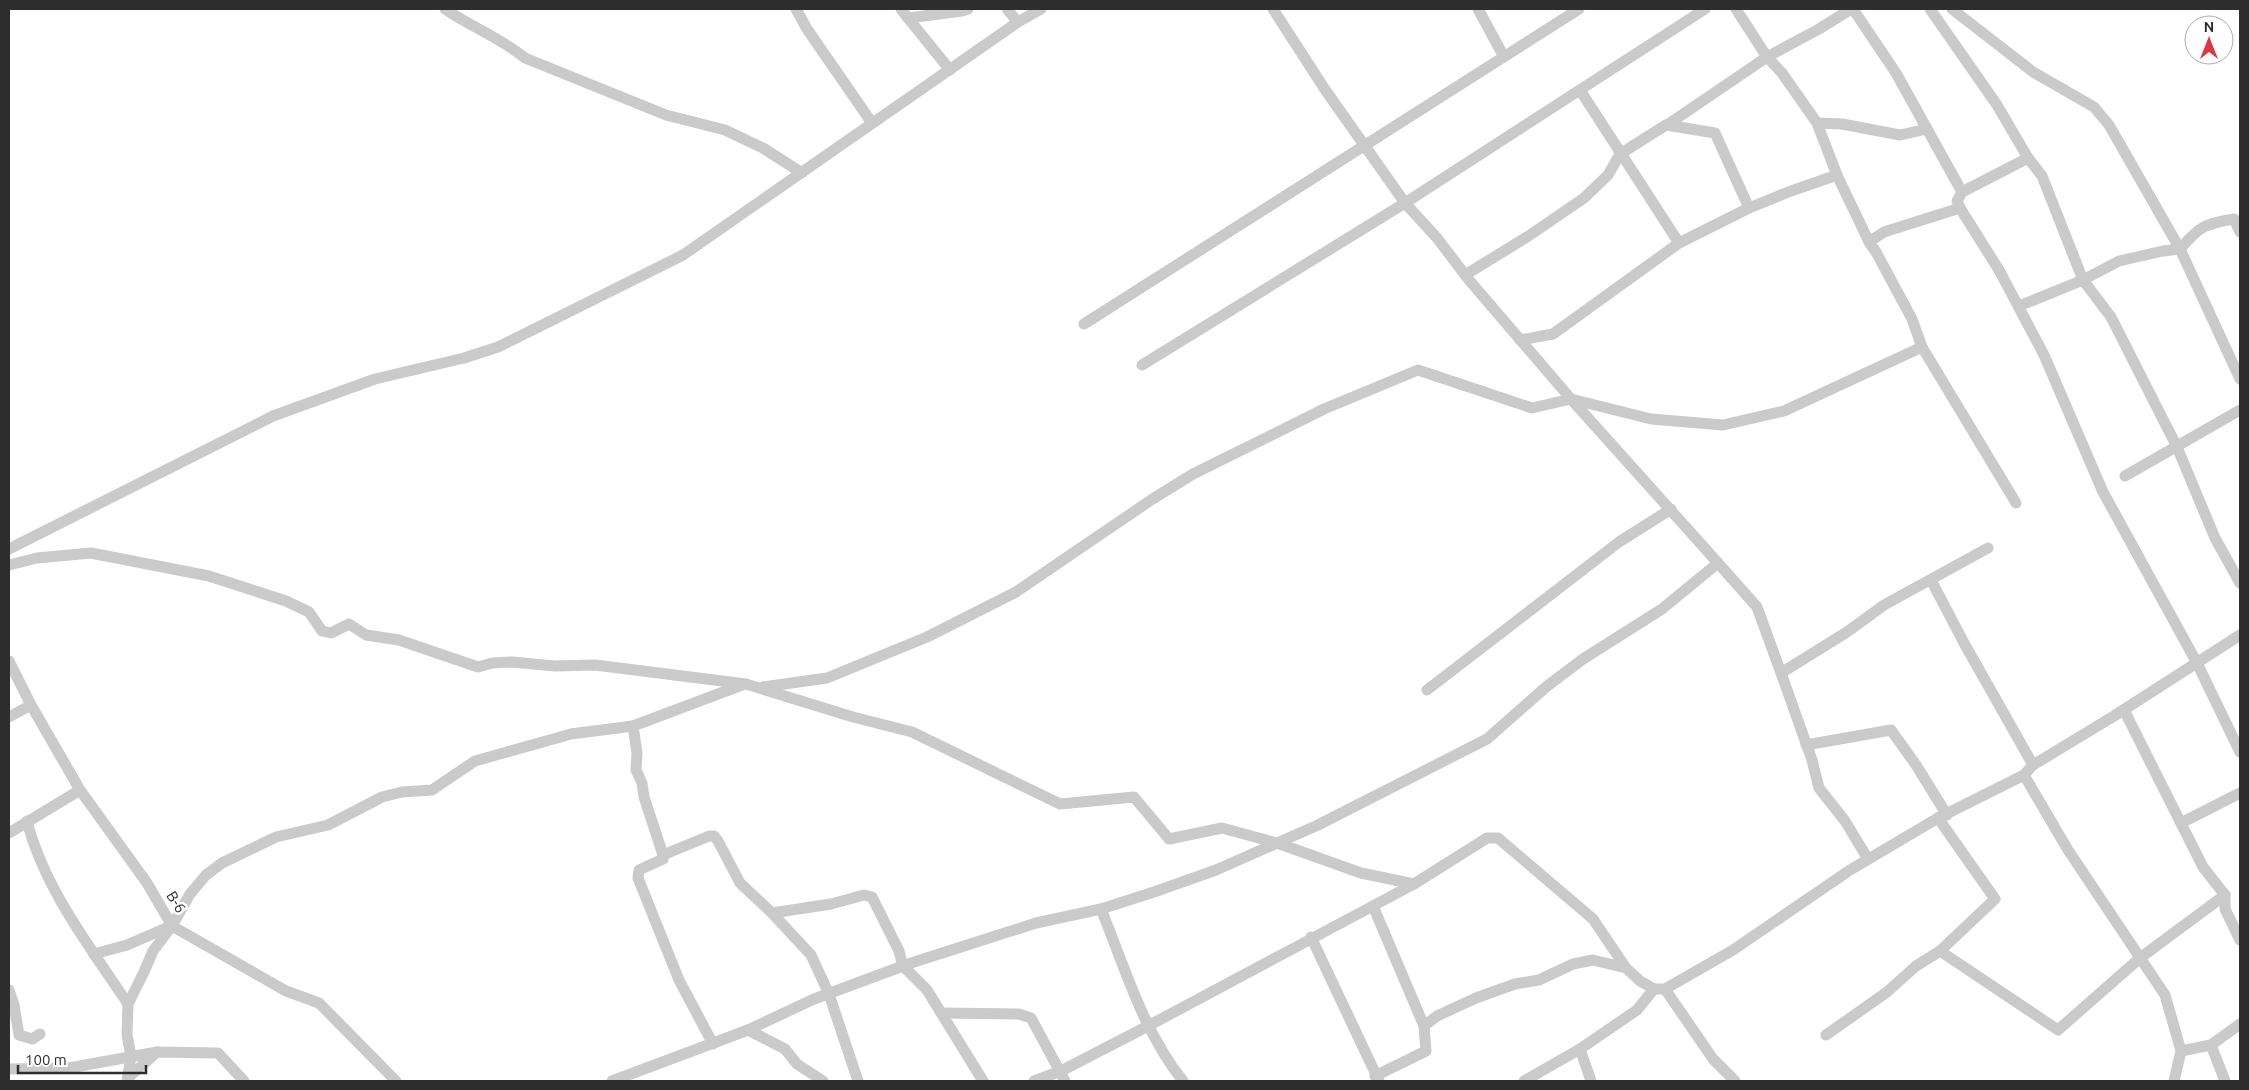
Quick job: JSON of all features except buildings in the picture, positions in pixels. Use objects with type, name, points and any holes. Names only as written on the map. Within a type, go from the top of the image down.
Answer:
[{"type":"street","points":[[445,9],[459,19],[511,46],[525,58],[666,114],[725,130],[771,153],[802,173]]},
{"type":"street","points":[[796,9],[807,29],[872,123]]},
{"type":"street","points":[[904,13],[962,11],[968,9]]},
{"type":"street","points":[[1007,9],[1018,22]]},
{"type":"street","points":[[9,549],[273,416],[375,379],[464,358],[498,347],[683,255],[1018,22],[1041,9]]},
{"type":"street","points":[[1274,9],[1363,145],[1405,203],[1438,238],[1465,275],[1571,399],[1757,607],[1806,745],[1819,788],[1845,821],[1868,859]]},
{"type":"street","points":[[1478,9],[1503,55]]},
{"type":"street","points":[[1084,324],[1363,145],[1385,134],[1503,55],[1579,9]]},
{"type":"street","points":[[1142,365],[1405,203],[1705,9]]},
{"type":"street","points":[[1736,9],[1767,57],[1782,73],[1817,123],[1837,175],[1869,242],[1912,319],[1922,348],[2016,503]]},
{"type":"street","points":[[1465,275],[1584,198],[1608,175],[1620,154],[1667,125],[1767,57],[1820,29],[1852,9],[1896,73],[1962,192]]},
{"type":"street","points":[[1930,9],[1997,105],[2028,158],[2042,176],[2083,280],[2111,316],[2177,447],[2215,538],[2240,583]]},
{"type":"street","points":[[1952,9],[2033,72],[2094,107],[2109,125],[2180,249],[2240,379]]},
{"type":"street","points":[[904,13],[950,70]]},
{"type":"street","points":[[1580,90],[1679,243]]},
{"type":"street","points":[[1817,123],[1842,124],[1900,135],[1927,129]]},
{"type":"street","points":[[1667,125],[1715,134],[1749,208]]},
{"type":"street","points":[[2028,158],[1962,192],[1957,201],[2000,270],[2019,306],[2060,390],[2103,492],[2197,663],[2240,752]]},
{"type":"street","points":[[1520,340],[1553,334],[1679,243],[1749,208],[1790,191],[1837,175]]},
{"type":"street","points":[[1869,242],[1884,232],[1960,208]]},
{"type":"street","points":[[2019,306],[2083,280],[2118,261],[2180,249],[2197,230],[2212,223],[2237,217],[2240,232]]},
{"type":"street","points":[[758,688],[826,678],[927,637],[1016,592],[1151,500],[1193,474],[1324,409],[1418,370],[1532,408],[1571,399],[1651,419],[1723,425],[1784,411],[1892,360],[1922,348]]},
{"type":"street","points":[[2125,476],[2240,410]]},
{"type":"street","points":[[1427,690],[1619,542],[1671,509]]},
{"type":"street","points":[[1781,673],[1848,632],[1884,605],[1988,548]]},
{"type":"street","points":[[9,565],[37,558],[91,553],[209,576],[286,601],[309,612],[322,631],[331,633],[349,624],[366,635],[399,640],[478,666],[512,662],[555,666],[595,665],[746,684],[912,732],[1060,804],[1134,797],[1169,839],[1222,828],[1277,842],[1361,873],[1414,884]]},
{"type":"street","points":[[612,1081],[713,1044],[829,994],[903,966],[1036,923],[1101,909],[1198,876],[1387,791],[1487,739],[1546,687],[1583,659],[1662,609],[1718,563]]},
{"type":"street","points":[[1931,580],[1964,643],[2033,765]]},
{"type":"street","points":[[1524,1081],[1580,1049],[1637,1010],[1660,989],[1733,950],[1868,859],[2024,774],[2033,765],[2124,710],[2240,635]]},
{"type":"street","name":"B-6","points":[[9,661],[31,705],[80,790],[147,883],[172,926],[286,991],[320,1003],[396,1081]]},
{"type":"street","points":[[128,1079],[131,1056],[126,1036],[128,1004],[153,951],[172,926],[190,894],[206,875],[222,863],[276,837],[328,825],[382,797],[402,792],[432,790],[475,761],[571,734],[633,726],[746,684]]},
{"type":"street","points":[[9,717],[31,705]]},
{"type":"street","points":[[2124,710],[2204,867],[2226,895],[2225,908],[2240,940]]},
{"type":"street","points":[[633,726],[637,753],[636,770],[642,783],[644,797],[663,854],[662,859],[639,870],[638,878],[679,980],[713,1044]]},
{"type":"street","points":[[1806,745],[1891,730],[1916,765],[1943,817],[1995,899],[1940,951],[1916,966],[1887,992],[1826,1035]]},
{"type":"street","points":[[2024,774],[2068,850],[2165,995],[2182,1051],[2174,1081]]},
{"type":"street","points":[[9,832],[80,790]]},
{"type":"street","points":[[2181,823],[2240,793]]},
{"type":"street","points":[[27,821],[33,843],[66,910],[128,1004]]},
{"type":"street","points":[[663,854],[714,836],[740,883],[772,913],[811,955],[829,994],[858,1081]]},
{"type":"street","points":[[1034,1081],[1063,1076],[1148,1026],[1311,937],[1414,884],[1487,838],[1498,838],[1593,919],[1626,968],[1640,981],[1660,989],[1713,1059],[1735,1081]]},
{"type":"street","points":[[772,913],[831,904],[869,895],[874,900],[899,951],[903,966],[927,990],[983,1081]]},
{"type":"street","points":[[1940,951],[2058,1030],[2140,958],[2226,895]]},
{"type":"street","points":[[1311,937],[1377,1078],[1426,1051],[1424,1026],[1373,906]]},
{"type":"street","points":[[1101,909],[1148,1026],[1167,1061],[1183,1081]]},
{"type":"street","points":[[94,954],[127,945],[172,926]]},
{"type":"street","points":[[1424,1026],[1437,1016],[1476,998],[1515,984],[1538,980],[1573,964],[1593,960],[1626,968]]},
{"type":"street","points":[[9,990],[14,1005],[19,1035],[32,1039],[40,1034]]},
{"type":"street","points":[[941,1013],[1011,1013],[1031,1018],[1063,1076]]},
{"type":"street","points":[[2182,1051],[2210,1045],[2240,1024]]},
{"type":"street","points":[[748,1030],[785,1050],[797,1064],[823,1081]]},
{"type":"street","points":[[2210,1045],[2225,1081]]},
{"type":"street","points":[[1580,1049],[1591,1081]]},
{"type":"street","points":[[128,1079],[157,1052]]},
{"type":"street","points":[[9,1069],[69,1068],[157,1052],[218,1053],[244,1081]]}]
